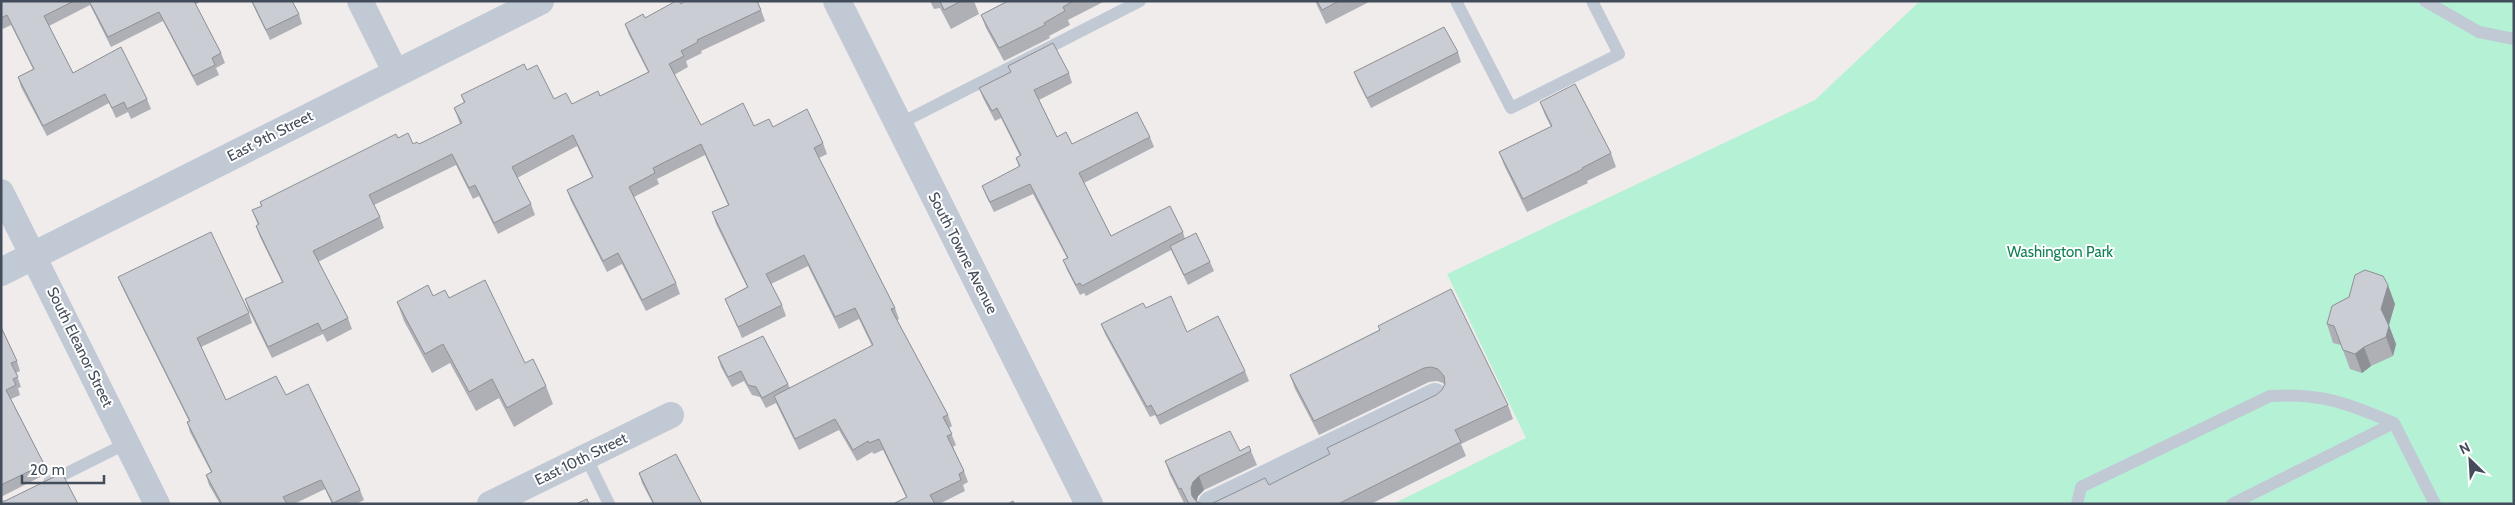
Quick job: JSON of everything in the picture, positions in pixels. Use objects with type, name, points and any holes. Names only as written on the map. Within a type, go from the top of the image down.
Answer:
[{"type":"street","points":[[360,1],[396,73]]},
{"type":"street","name":"East 9th Street","points":[[1,272],[540,1]]},
{"type":"street","name":"South Towne Avenue","points":[[837,1],[1089,504]]},
{"type":"street","name":"South Eleanor Street","points":[[1,192],[157,504]]},
{"type":"street","points":[[1211,504],[1435,396]]},
{"type":"street","name":"East 10th Street","points":[[490,504],[671,415]]},
{"type":"lane","points":[[899,124],[1140,1]]},
{"type":"lane","points":[[1456,1],[1511,108],[1619,54],[1592,1]]},
{"type":"lane","points":[[2425,1],[2479,32],[2514,38]]},
{"type":"lane","points":[[2077,504],[2082,487],[2270,396],[2303,394],[2345,403],[2394,423],[2435,504]]},
{"type":"lane","points":[[2232,504],[2394,423]]},
{"type":"lane","points":[[40,486],[127,443]]},
{"type":"lane","points":[[586,457],[609,504]]},
{"type":"green space","name":"Washington Park","points":[[1920,1],[2514,1],[2514,504],[1393,504],[1526,438],[1447,274],[1815,100]]},
{"type":"building","points":[[1,1],[74,1],[44,16],[73,73],[121,47],[147,99],[127,109],[124,102],[112,108],[105,94],[43,126],[18,77],[34,69],[7,15],[1,18]]},
{"type":"building","points":[[89,1],[194,1],[221,53],[212,58],[215,65],[193,76],[159,12],[108,37]]},
{"type":"building","points":[[252,1],[292,1],[299,14],[266,30]]},
{"type":"building","points":[[679,1],[681,4],[685,1],[757,1],[761,10],[697,40],[698,42],[681,51],[684,56],[669,64],[701,125],[743,103],[754,126],[769,119],[773,127],[807,109],[823,143],[814,148],[895,308],[891,309],[948,415],[943,417],[952,434],[947,436],[964,471],[959,474],[961,480],[930,495],[935,504],[893,504],[907,497],[879,439],[869,443],[868,441],[853,450],[835,419],[795,439],[774,396],[873,345],[855,308],[835,317],[804,255],[766,274],[782,305],[738,327],[725,299],[748,287],[712,212],[729,205],[701,144],[653,168],[655,173],[629,187],[676,283],[642,300],[618,253],[603,261],[567,190],[593,177],[573,135],[512,167],[531,204],[494,223],[475,185],[469,188],[452,154],[369,195],[380,217],[313,251],[348,318],[322,331],[318,323],[268,347],[245,299],[283,282],[256,226],[259,224],[252,210],[262,206],[260,202],[396,134],[398,138],[408,133],[413,144],[417,142],[419,144],[462,123],[454,108],[465,102],[461,95],[524,64],[527,70],[537,65],[554,99],[566,93],[572,104],[598,91],[600,96],[649,72],[625,24],[643,14],[645,18]]},
{"type":"building","points":[[940,1],[961,1],[944,10]]},
{"type":"building","points":[[1008,1],[1073,1],[1063,7],[1065,11],[1044,23],[1045,25],[999,48],[981,15]]},
{"type":"building","points":[[1317,1],[1339,1],[1322,10]]},
{"type":"building","points":[[1444,27],[1458,52],[1367,98],[1354,72]]},
{"type":"building","points":[[1053,43],[1069,73],[1034,90],[1057,137],[1066,132],[1072,144],[1137,112],[1150,137],[1079,173],[1111,236],[1170,206],[1183,232],[1082,286],[1080,283],[1076,285],[1063,260],[1068,258],[1030,184],[990,202],[982,186],[1020,166],[1016,158],[1021,155],[997,108],[992,111],[979,88],[1011,72],[1008,66]]},
{"type":"building","points":[[1575,84],[1611,153],[1523,199],[1499,152],[1552,126],[1540,102]]},
{"type":"building","points":[[211,232],[249,313],[197,338],[226,400],[276,376],[286,395],[308,384],[360,490],[333,503],[321,480],[283,497],[287,504],[222,504],[206,475],[212,472],[187,422],[190,421],[118,277]]},
{"type":"building","points":[[1196,233],[1210,262],[1184,275],[1170,246]]},
{"type":"building","points":[[2365,270],[2383,276],[2388,285],[2381,309],[2389,326],[2386,337],[2364,347],[2355,354],[2343,350],[2334,326],[2327,324],[2332,306],[2349,297],[2355,275]]},
{"type":"building","points":[[485,280],[525,363],[533,359],[546,386],[507,408],[492,379],[469,392],[443,344],[425,354],[397,302],[428,285],[433,296],[445,290],[449,298]]},
{"type":"building","points":[[1451,289],[1508,405],[1455,430],[1461,442],[1338,504],[1211,504],[1265,478],[1269,485],[1330,454],[1327,448],[1436,395],[1442,390],[1445,384],[1444,376],[1438,369],[1424,368],[1314,421],[1290,375],[1380,330],[1378,326]]},
{"type":"building","points":[[1171,296],[1187,332],[1218,316],[1245,371],[1157,416],[1151,405],[1147,407],[1101,324],[1143,303],[1146,308]]},
{"type":"building","points":[[1,327],[17,361],[11,363],[18,377],[13,379],[16,385],[6,390],[44,464],[1,485]]},
{"type":"building","points":[[763,336],[788,384],[762,398],[756,387],[748,385],[741,371],[728,377],[718,357]]},
{"type":"building","points":[[1230,431],[1240,451],[1249,446],[1251,451],[1199,476],[1193,482],[1191,488],[1192,496],[1197,502],[1202,504],[1189,504],[1165,461]]},
{"type":"building","points":[[676,454],[702,504],[654,504],[639,473]]},
{"type":"building","points":[[62,473],[78,504],[1,504],[1,501],[5,501]]},
{"type":"building","points":[[587,499],[589,504],[576,504]]}]
